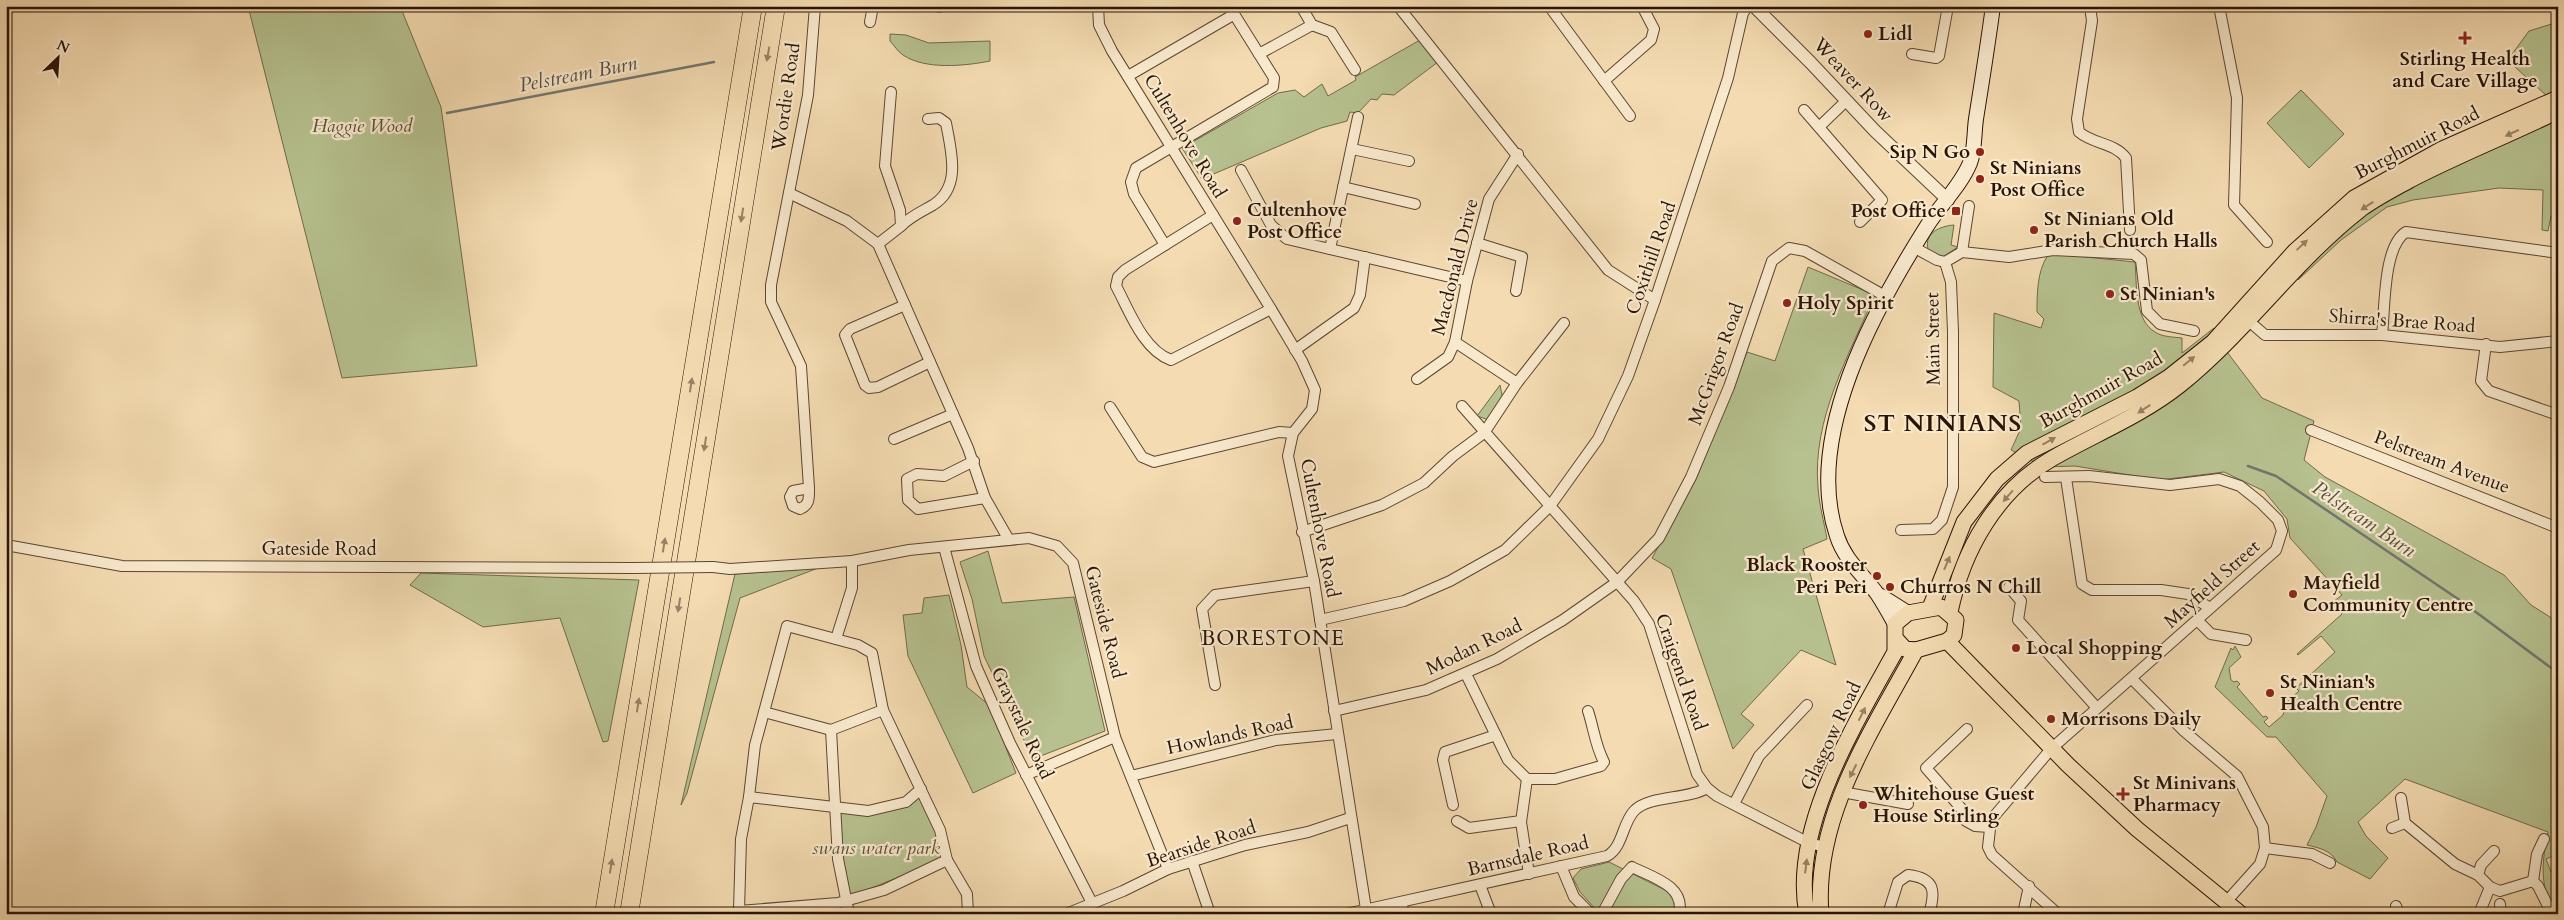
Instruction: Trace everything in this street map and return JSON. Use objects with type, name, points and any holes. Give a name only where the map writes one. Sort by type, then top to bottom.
[{"type":"highway","points":[[604,914],[753,6]]},
{"type":"highway","points":[[629,914],[776,6]]},
{"type":"main road","points":[[1908,613],[1878,594],[1853,567],[1838,538],[1828,490],[1838,410],[1849,376],[1884,296],[1928,225],[1948,200],[1970,163],[1993,6]]},
{"type":"main road","name":"Burghmuir Road","points":[[1930,608],[1964,522],[1997,479],[2027,453],[2137,397],[2169,377],[2244,318],[2295,251],[2354,198],[2442,149],[2558,98]]},
{"type":"main road","name":"Burghmuir Road","points":[[1953,616],[1957,579],[1968,552],[1990,517],[2031,472],[2052,458],[2128,419],[2178,386],[2244,318],[2362,208],[2438,165],[2558,111]]},
{"type":"main road","points":[[1878,594],[1905,648],[1916,650],[1947,642],[1954,635],[1953,616]]},
{"type":"main road","points":[[1895,631],[1908,613],[1930,608],[1941,608],[1953,616],[1968,661]]},
{"type":"main road","name":"Glasgow Road","points":[[1807,914],[1803,894],[1809,843],[1826,788],[1839,756],[1895,652],[1895,631]]},
{"type":"main road","points":[[1947,642],[1968,661],[2051,749],[2137,829],[2241,914]]},
{"type":"main road","name":"Glasgow Road","points":[[1821,914],[1819,886],[1826,847],[1842,792],[1916,650]]},
{"type":"street","name":"Wordie Road","points":[[809,488],[801,366],[772,302],[771,285],[808,95],[816,6]]},
{"type":"street","points":[[870,22],[872,6]]},
{"type":"street","name":"Cultenhove Road","points":[[1098,6],[1099,25],[1112,51],[1271,309],[1295,350],[1315,390],[1312,409],[1293,433],[1288,456],[1302,532],[1314,581],[1350,818],[1366,909]]},
{"type":"street","points":[[1301,6],[1312,25],[1331,32],[1355,70]]},
{"type":"street","points":[[1398,6],[1518,154],[1608,270],[1655,300]]},
{"type":"street","points":[[1549,6],[1630,116]]},
{"type":"street","points":[[1604,80],[1651,40],[1654,29],[1642,6]]},
{"type":"street","name":"Coxithill Road","points":[[1320,620],[1404,601],[1450,581],[1505,550],[1550,506],[1598,439],[1612,414],[1628,376],[1655,300],[1725,87],[1743,13],[1748,6]]},
{"type":"street","name":"Weaver Row","points":[[1754,6],[1892,148],[1948,200]]},
{"type":"street","points":[[1912,54],[1936,58],[1939,56],[1948,6]]},
{"type":"street","points":[[2090,6],[2092,21],[2077,119],[2079,132],[2088,139],[2121,150],[2126,158],[2130,230]]},
{"type":"street","points":[[2219,6],[2237,98],[2234,205],[2267,242]]},
{"type":"street","points":[[1128,76],[1231,11],[1274,78],[1273,87],[1136,168],[1132,182],[1134,194],[1165,245]]},
{"type":"street","points":[[1258,54],[1312,25]]},
{"type":"street","points":[[890,92],[885,166],[900,210],[901,226]]},
{"type":"street","points":[[1820,128],[1846,101]]},
{"type":"street","points":[[1804,110],[1882,200],[1860,222]]},
{"type":"street","points":[[1330,249],[1358,117]]},
{"type":"street","points":[[878,244],[901,226],[910,216],[943,197],[952,182],[952,160],[946,123],[939,118],[928,119]]},
{"type":"street","points":[[1352,149],[1409,161]]},
{"type":"street","name":"Macdonald Drive","points":[[1417,379],[1448,357],[1455,342],[1476,243],[1489,199],[1518,154]]},
{"type":"street","points":[[1241,170],[1271,225],[1287,239],[1467,281]]},
{"type":"street","points":[[1343,187],[1415,204]]},
{"type":"street","points":[[788,193],[847,221],[878,244],[974,461],[986,498],[1009,540]]},
{"type":"street","points":[[1962,252],[1969,206]]},
{"type":"street","points":[[1213,215],[1125,270],[1118,277],[1116,286],[1137,326],[1161,357],[1171,360],[1177,359],[1271,309]]},
{"type":"street","points":[[2382,335],[2391,254],[2399,236],[2406,232],[2558,253]]},
{"type":"street","points":[[1476,243],[1522,257],[1516,291]]},
{"type":"street","name":"McGrigor Road","points":[[1617,582],[1659,538],[1691,477],[1729,387],[1772,261],[1789,248],[1805,251],[1884,296]]},
{"type":"street","points":[[1915,248],[1937,260],[1945,262],[1962,252],[2009,258],[2052,250],[2134,254],[2141,260],[2147,311],[2160,324],[2194,331]]},
{"type":"street","points":[[1295,350],[1354,308],[1360,295],[1365,257]]},
{"type":"street","name":"Main Street","points":[[1901,530],[1933,529],[1942,520],[1953,487],[1953,332],[1950,282],[1945,262]]},
{"type":"street","points":[[905,305],[850,329],[845,335],[865,385],[873,388],[878,387],[930,362]]},
{"type":"street","name":"Shirra's Brae Road","points":[[2244,318],[2265,335],[2382,335],[2486,344],[2500,347],[2558,341]]},
{"type":"street","points":[[1302,532],[1382,505],[1424,483],[1454,456],[1484,433],[1517,383],[1564,323]]},
{"type":"street","points":[[1455,342],[1517,383]]},
{"type":"street","points":[[2486,344],[2481,381],[2489,391],[2558,415]]},
{"type":"street","name":"Craigend Road","points":[[1462,406],[1634,601],[1649,624],[1697,774],[1707,788]]},
{"type":"street","points":[[1110,407],[1142,457],[1154,462],[1279,432],[1293,433]]},
{"type":"street","points":[[894,439],[953,414]]},
{"type":"street","name":"Pelstream Avenue","points":[[2311,430],[2557,526]]},
{"type":"street","points":[[974,461],[944,476],[917,474],[907,479],[908,500],[918,509],[986,498]]},
{"type":"street","name":"Mayfield Street","points":[[1989,827],[1991,820],[2051,749],[2198,621],[2210,608],[2276,550],[2281,539],[2282,531],[2278,520],[2260,502],[2240,486],[2219,479],[2170,485],[2089,476],[2045,477]]},
{"type":"street","points":[[2066,478],[2082,584],[2092,590],[2161,590],[2188,594],[2210,608]]},
{"type":"street","name":"Gateside Road","points":[[6,546],[122,566],[713,567],[730,569],[852,560],[909,550],[1029,538],[1056,546],[1073,563],[1116,737],[1168,869]]},
{"type":"street","name":"Graystale Road","points":[[944,548],[976,666],[1026,775],[1092,903]]},
{"type":"street","points":[[836,639],[852,588],[852,560]]},
{"type":"street","points":[[1215,685],[1202,609],[1215,594],[1314,581]]},
{"type":"street","name":"Modan Road","points":[[1334,711],[1426,690],[1466,674],[1497,659],[1563,620],[1617,582]]},
{"type":"street","points":[[2009,586],[2021,601],[2018,620],[2097,708]]},
{"type":"street","points":[[2198,621],[2211,634],[2246,640]]},
{"type":"street","points":[[947,860],[884,890],[838,903],[739,911],[741,839],[749,797],[755,745],[787,626],[858,645],[872,653],[882,710],[940,830],[947,860],[967,894],[968,914]]},
{"type":"street","points":[[1466,674],[1508,760],[1527,779],[1555,779],[1601,766],[1604,762],[1595,745],[1588,711]]},
{"type":"street","points":[[2132,679],[2184,731],[2237,776],[2263,827],[2265,848],[2260,864],[2226,902]]},
{"type":"street","points":[[1734,804],[1759,756],[1807,705]]},
{"type":"street","points":[[764,712],[831,730],[882,710]]},
{"type":"street","points":[[831,730],[838,859],[849,914]]},
{"type":"street","points":[[1967,730],[1926,768],[1961,808],[1966,821],[1975,826],[1989,827],[1988,847],[1992,855],[2029,886],[2058,914]]},
{"type":"street","name":"Howlands Road","points":[[1131,776],[1276,740],[1337,734]]},
{"type":"street","points":[[1453,804],[1443,760],[1445,752],[1496,735]]},
{"type":"street","points":[[1026,775],[1116,737]]},
{"type":"street","points":[[1527,779],[1521,821],[1529,874]]},
{"type":"street","points":[[1707,788],[1809,843],[1826,847]]},
{"type":"street","name":"Barnsdale Road","points":[[1346,914],[1611,854],[1634,811],[1648,803],[1692,794],[1707,788]]},
{"type":"street","points":[[749,797],[868,811],[906,802],[921,789]]},
{"type":"street","points":[[1842,792],[1908,804]]},
{"type":"street","points":[[2401,798],[2405,823],[2455,864],[2478,875],[2490,887],[2500,891],[2533,881]]},
{"type":"street","name":"Bearside Road","points":[[1066,914],[1168,869],[1245,845],[1308,832],[1350,818]]},
{"type":"street","points":[[1458,821],[1469,828],[1521,821]]},
{"type":"street","points":[[2392,828],[2405,823]]},
{"type":"street","points":[[2533,881],[2537,854],[2544,839]]},
{"type":"street","points":[[2265,848],[2312,854],[2330,863]]},
{"type":"street","points":[[2478,875],[2481,865],[2494,851]]},
{"type":"street","points":[[1192,862],[1210,914]]},
{"type":"street","points":[[1562,866],[1574,897],[1591,914]]},
{"type":"street","points":[[1602,914],[1621,879],[1632,867],[1675,889],[1680,899],[1679,914]]},
{"type":"street","points":[[1888,914],[1898,882],[1908,875],[1925,880],[1932,887],[1934,897],[1929,914]]},
{"type":"street","points":[[2533,881],[2538,886],[2552,914]]},
{"type":"street","points":[[1480,885],[1492,914]]},
{"type":"street","points":[[2023,914],[2029,886]]},
{"type":"street","points":[[2483,914],[2480,909],[2490,887]]},
{"type":"street","points":[[1402,902],[1403,914]]},
{"type":"green space","name":"Haggie Wood","points":[[248,6],[400,6],[441,107],[477,366],[342,378]]},
{"type":"green space","points":[[2558,22],[2558,106],[2515,67],[2510,57],[2529,31]]},
{"type":"green space","points":[[890,34],[906,35],[929,43],[990,41],[990,61],[945,66],[922,63],[901,54],[890,41]]},
{"type":"green space","points":[[1420,40],[1438,62],[1394,95],[1382,94],[1377,100],[1371,99],[1358,113],[1350,112],[1347,121],[1321,128],[1202,179],[1182,148],[1278,93],[1295,90],[1304,97],[1322,84],[1328,96],[1356,80],[1355,77]]},
{"type":"green space","points":[[2301,90],[2344,134],[2309,168],[2267,123]]},
{"type":"green space","points":[[2558,116],[2558,217],[2551,216],[2548,231],[2542,230],[2543,190],[2499,188],[2413,200],[2387,207],[2341,240],[2298,280],[2313,262],[2347,229],[2365,214],[2405,187],[2447,166],[2487,152]]},
{"type":"green space","points":[[1954,225],[1951,245],[1958,247],[1941,258],[1928,249],[1928,239],[1934,231]]},
{"type":"green space","points":[[2056,254],[2135,262],[2140,310],[2148,326],[2161,335],[2182,338],[2182,353],[2214,328],[2227,352],[2262,398],[2314,421],[2304,460],[2325,477],[2504,575],[2531,605],[2558,622],[2558,854],[2546,859],[2551,872],[2554,871],[2558,880],[2558,914],[2547,895],[2544,885],[2543,864],[2548,832],[2405,779],[2358,822],[2366,836],[2388,858],[2370,879],[2337,862],[2328,852],[2307,845],[2316,827],[2327,796],[2276,737],[2267,737],[2215,687],[2231,648],[2233,650],[2235,646],[2241,657],[2229,668],[2231,680],[2237,681],[2240,684],[2237,687],[2263,717],[2266,716],[2268,718],[2264,722],[2269,727],[2283,715],[2287,702],[2299,691],[2296,688],[2335,652],[2321,636],[2297,654],[2342,614],[2333,602],[2342,595],[2290,538],[2287,519],[2264,491],[2224,472],[2160,480],[2075,466],[2044,467],[2011,450],[2021,428],[2019,401],[1993,387],[1994,313],[2041,328],[2044,319],[2037,312],[2040,275],[2048,255]]},
{"type":"green space","points":[[1808,267],[1875,295],[1834,388],[1821,437],[1818,487],[1827,539],[1803,549],[1836,665],[1801,650],[1741,714],[1754,725],[1733,749],[1671,569],[1652,558],[1697,477],[1747,352],[1775,361]]},
{"type":"green space","points":[[1500,385],[1503,400],[1489,420],[1477,416]]},
{"type":"green space","points":[[988,551],[1002,603],[1074,597],[1105,731],[1033,759],[984,656],[972,599],[960,562]]},
{"type":"green space","points":[[818,568],[740,598],[687,793],[681,805],[735,574]]},
{"type":"green space","points":[[421,573],[639,580],[608,741],[603,742],[560,618],[483,627],[410,585]]},
{"type":"green space","points":[[949,595],[961,645],[967,687],[989,705],[1016,773],[973,793],[908,656],[903,615],[922,613],[924,598]]},
{"type":"green space","name":"swans water park","points":[[921,795],[936,827],[944,859],[849,897],[841,854],[839,811],[867,814]]},
{"type":"green space","points":[[1609,862],[1673,894],[1676,907],[1673,914],[1600,914],[1580,892],[1573,878],[1581,869]]},
{"type":"waterway","name":"Pelstream Burn","points":[[447,113],[714,62]]},
{"type":"waterway","name":"Pelstream Burn","points":[[2248,466],[2276,476],[2461,601],[2558,673]]},
{"type":"place","name":"Lidl","points":[[1868,34]]},
{"type":"place","name":"Stirling Health and Care Village","points":[[2465,38]]},
{"type":"place","name":"Sip N Go","points":[[1980,152]]},
{"type":"place","name":"St Ninians Post Office","points":[[1980,179]]},
{"type":"place","name":"Post Office","points":[[1956,211]]},
{"type":"place","name":"Cultenhove Post Office","points":[[1237,221]]},
{"type":"place","name":"St Ninians Old Parish Church Halls","points":[[2034,230]]},
{"type":"place","name":"St Ninian's","points":[[2110,294]]},
{"type":"place","name":"Holy Spirit","points":[[1787,303]]},
{"type":"place","name":"Black Rooster Peri Peri","points":[[1877,576]]},
{"type":"place","name":"Churros N Chill","points":[[1890,587]]},
{"type":"place","name":"Mayfield Community Centre","points":[[2293,594]]},
{"type":"place","name":"Local Shopping","points":[[2016,648]]},
{"type":"place","name":"St Ninian's Health Centre","points":[[2270,693]]},
{"type":"place","name":"Morrisons Daily","points":[[2051,719]]},
{"type":"place","name":"St Minivans Pharmacy","points":[[2123,794]]},
{"type":"place","name":"Whitehouse Guest House Stirling","points":[[1863,805]]},
{"type":"district","name":"ST NINIANS","points":[[1943,423]]},
{"type":"district","name":"BORESTONE","points":[[1273,638]]}]
